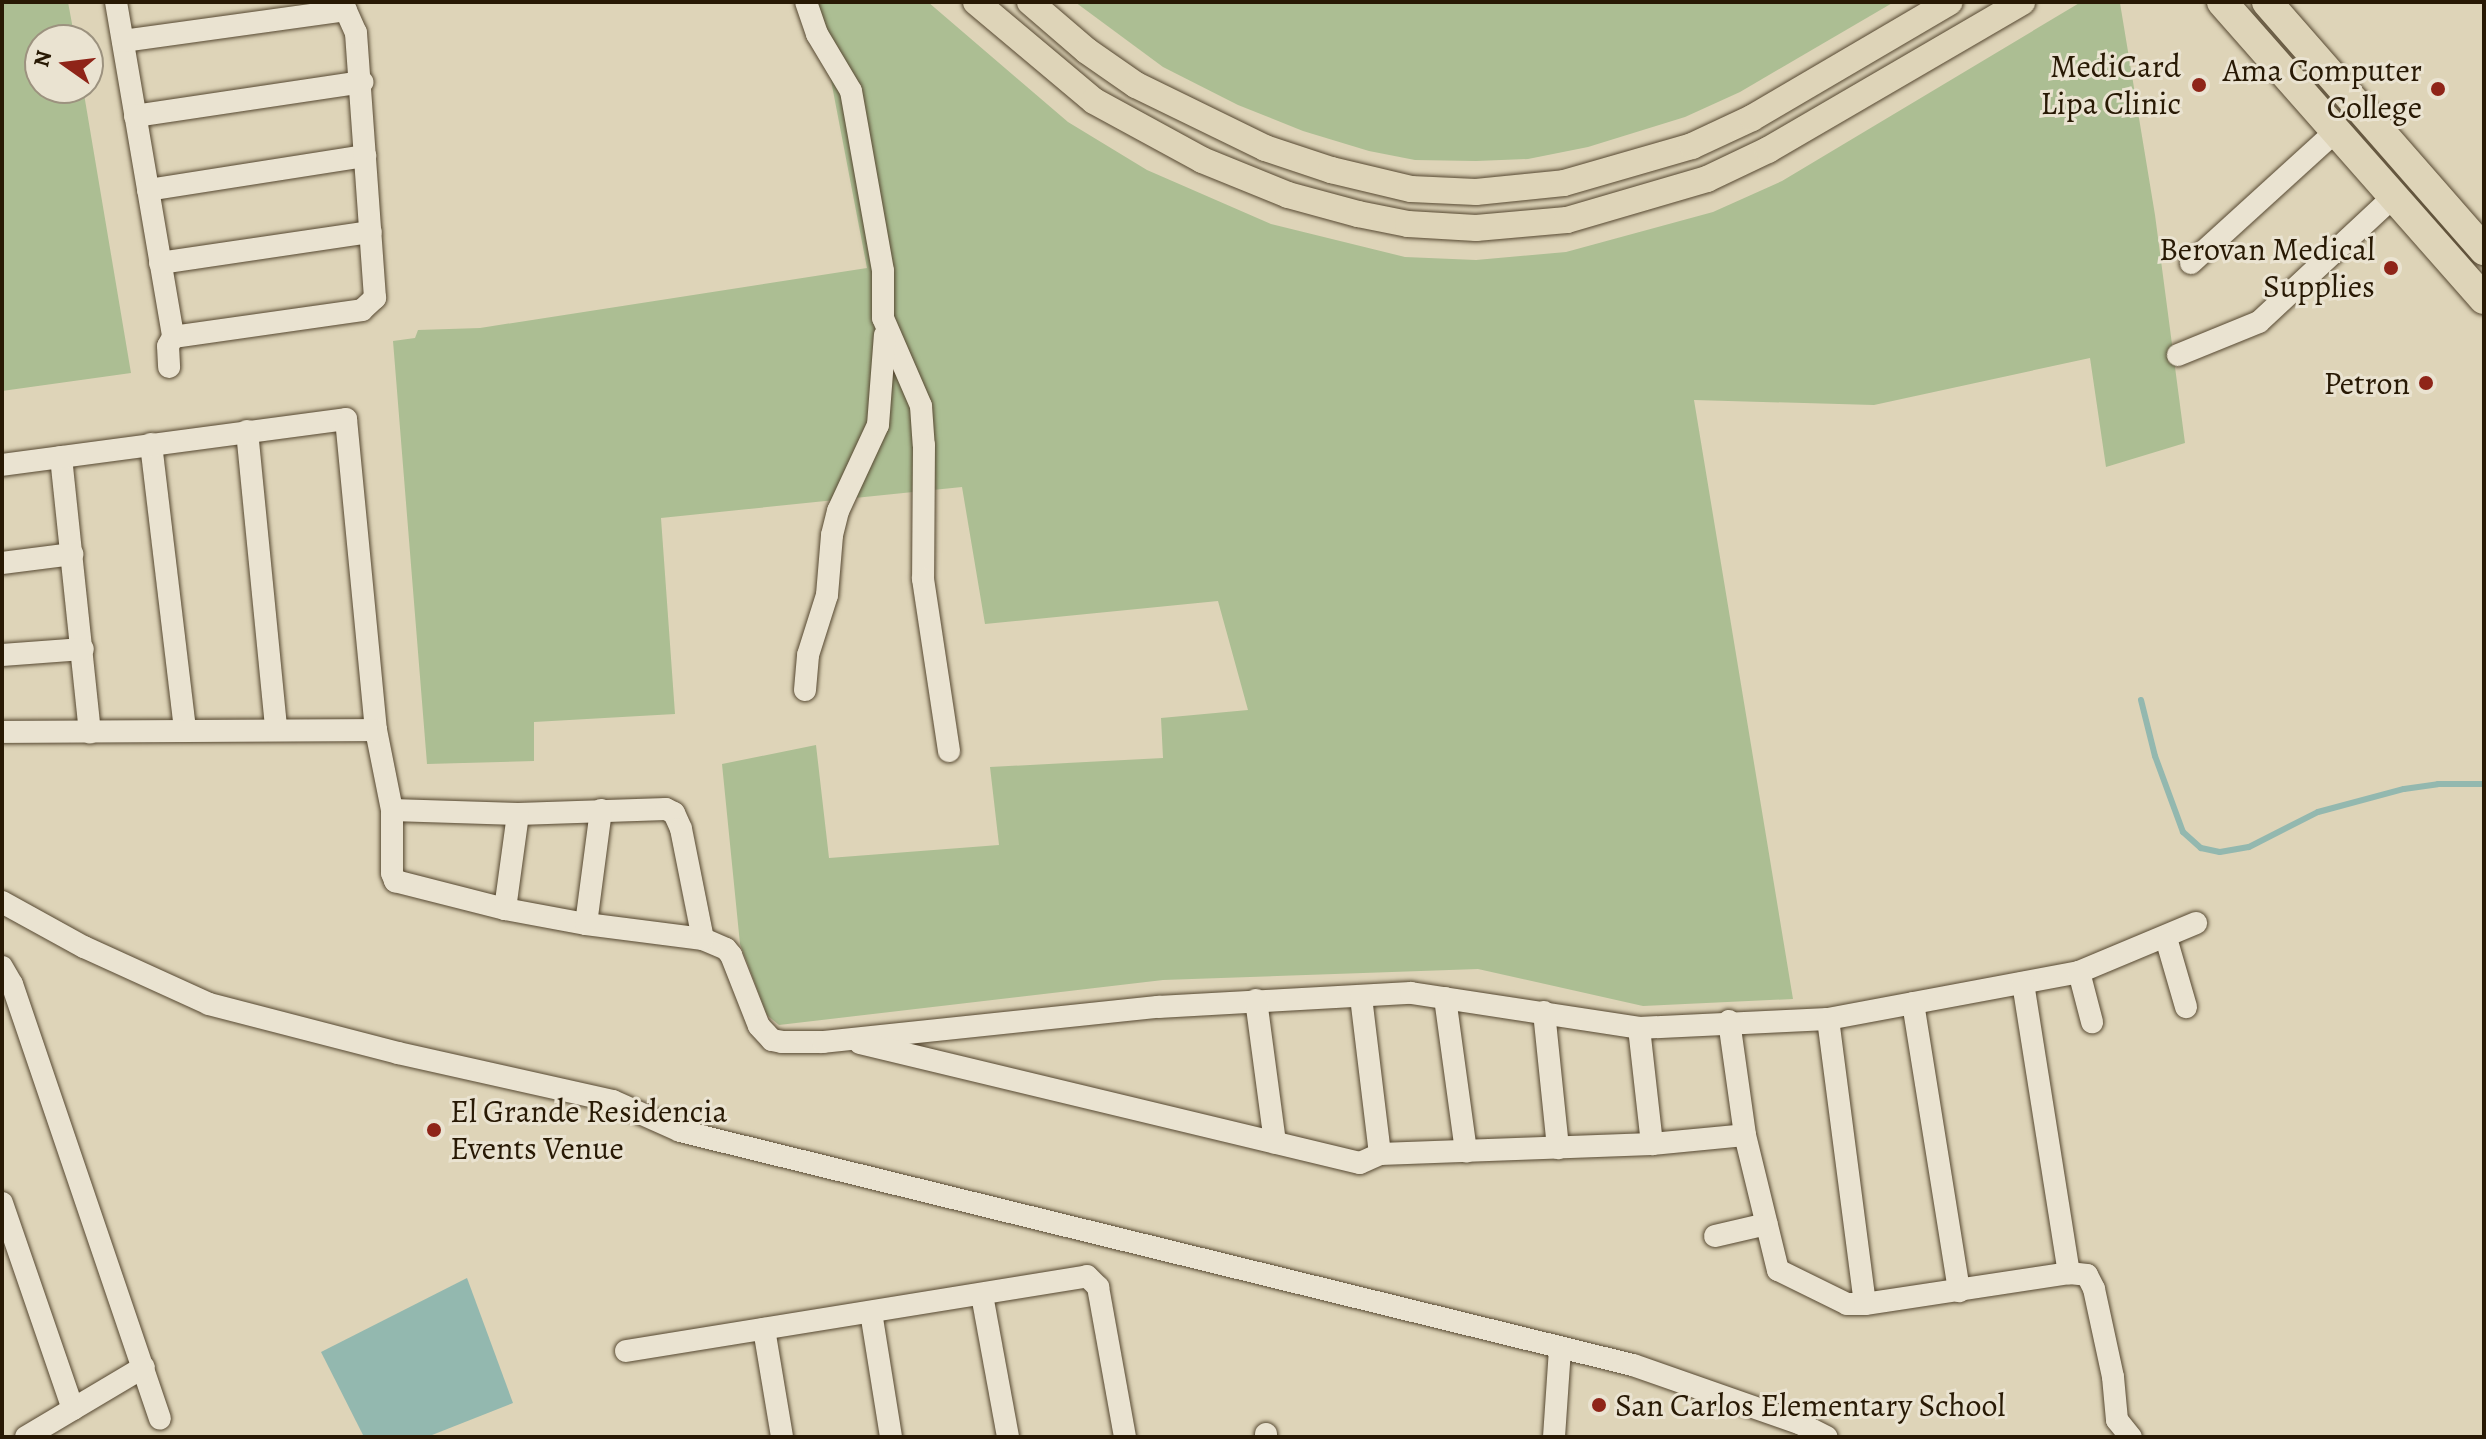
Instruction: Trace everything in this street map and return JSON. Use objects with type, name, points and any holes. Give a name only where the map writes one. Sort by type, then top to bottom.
[{"type":"highway","points":[[2222,2],[2484,299]]},
{"type":"highway","points":[[2267,2],[2477,235]]},
{"type":"main road","points":[[976,2],[1094,101],[1215,166],[1288,195],[1358,214],[1408,224],[1476,228],[1567,220],[1707,179],[1768,150],[2022,2]]},
{"type":"main road","points":[[1030,2],[1087,51],[1136,85],[1265,148],[1331,170],[1411,189],[1476,192],[1564,183],[1692,146],[1752,118],[1950,2]]},
{"type":"street","points":[[116,2],[173,337],[168,350],[169,367]]},
{"type":"street","points":[[806,2],[812,25],[846,79],[854,102],[883,271],[881,311],[918,398],[923,418],[923,579],[949,751]]},
{"type":"street","points":[[123,41],[344,6],[356,33],[376,291],[368,307],[173,337]]},
{"type":"street","points":[[135,116],[362,82]]},
{"type":"street","points":[[2191,263],[2336,131]]},
{"type":"street","points":[[148,190],[365,156]]},
{"type":"street","points":[[2178,355],[2259,322],[2394,196]]},
{"type":"street","points":[[160,263],[371,232]]},
{"type":"street","points":[[2441,250],[2477,235]]},
{"type":"street","points":[[805,690],[808,655],[827,595],[830,546],[838,511],[878,425],[885,368],[885,326]]},
{"type":"street","points":[[2,465],[346,419],[376,730],[392,810],[392,873],[395,881],[505,909],[586,924],[703,939],[726,949],[731,955],[753,1014],[766,1035],[788,1043],[1256,1000],[1411,993],[1639,1028],[1729,1021],[1828,1019],[2079,972],[2196,923]]},
{"type":"street","points":[[247,431],[276,727]]},
{"type":"street","points":[[151,444],[185,729]]},
{"type":"street","points":[[61,457],[90,732]]},
{"type":"street","points":[[2,563],[72,554]]},
{"type":"street","points":[[2,655],[83,649]]},
{"type":"street","points":[[2,732],[276,727],[376,730]]},
{"type":"street","points":[[392,810],[518,814],[666,809],[674,813],[680,827],[703,939]]},
{"type":"street","points":[[586,924],[601,810]]},
{"type":"street","points":[[505,909],[518,814]]},
{"type":"street","points":[[2,902],[84,947],[209,1004],[398,1053],[613,1101],[680,1131],[1633,1365],[1799,1423],[1827,1437]]},
{"type":"street","points":[[2166,938],[2186,1007]]},
{"type":"street","points":[[2,967],[12,984],[160,1418]]},
{"type":"street","points":[[2079,972],[2092,1022]]},
{"type":"street","points":[[2023,983],[2069,1273]]},
{"type":"street","points":[[1361,997],[1380,1154]]},
{"type":"street","points":[[1445,998],[1466,1152]]},
{"type":"street","points":[[1256,1000],[1275,1143]]},
{"type":"street","points":[[1913,1003],[1959,1291]]},
{"type":"street","points":[[1544,1012],[1558,1148]]},
{"type":"street","points":[[1828,1019],[1865,1304]]},
{"type":"street","points":[[1729,1021],[1745,1135],[1778,1270],[1786,1277],[1847,1304],[1959,1291],[2069,1273],[2087,1275],[2092,1282],[2113,1377],[2131,1414],[2133,1437]]},
{"type":"street","points":[[1639,1028],[1652,1144]]},
{"type":"street","points":[[844,1039],[1360,1163],[1380,1154],[1652,1144],[1745,1135]]},
{"type":"street","points":[[2,1203],[73,1409]]},
{"type":"street","points":[[1715,1236],[1767,1224]]},
{"type":"street","points":[[626,1351],[1087,1276],[1095,1280],[1125,1437]]},
{"type":"street","points":[[982,1295],[1008,1437]]},
{"type":"street","points":[[871,1312],[891,1437]]},
{"type":"street","points":[[764,1329],[782,1437]]},
{"type":"street","points":[[1554,1437],[1560,1348]]},
{"type":"street","points":[[26,1437],[144,1367]]},
{"type":"green space","points":[[2,2],[68,2],[72,24],[24,24],[24,104],[86,104],[131,373],[2,391]]},
{"type":"green space","points":[[816,2],[928,2],[1068,122],[1147,170],[1271,224],[1405,257],[1476,260],[1566,252],[1713,212],[1782,181],[2081,2],[2126,2],[2120,3],[2155,215],[2185,443],[2106,467],[2090,358],[1874,405],[1694,400],[1793,999],[1643,1006],[1478,969],[1163,980],[779,1025],[767,1015],[740,944],[722,764],[816,745],[829,858],[999,845],[990,767],[1163,758],[1161,718],[1248,710],[1218,601],[985,624],[962,487],[661,518],[675,714],[534,722],[534,761],[427,764],[393,341],[415,338],[418,330],[480,328],[867,268]]},
{"type":"green space","points":[[1075,2],[1894,2],[1740,92],[1685,117],[1588,147],[1528,159],[1476,161],[1415,160],[1369,151],[1303,131],[1238,105],[1163,67]]},
{"type":"water","points":[[467,1278],[513,1403],[427,1437],[364,1437],[321,1352]]},
{"type":"waterway","points":[[2141,700],[2155,756],[2183,832],[2201,848],[2220,852],[2249,847],[2318,812],[2404,789],[2438,784],[2484,784]]},
{"type":"place","name":"MediCard Lipa Clinic","points":[[2199,85]]},
{"type":"place","name":"Ama Computer College","points":[[2438,89]]},
{"type":"place","name":"Berovan Medical Supplies","points":[[2391,268]]},
{"type":"place","name":"Petron","points":[[2426,383]]},
{"type":"place","name":"El Grande Residencia Events Venue","points":[[434,1130]]},
{"type":"place","name":"San Carlos Elementary School","points":[[1599,1405]]}]
